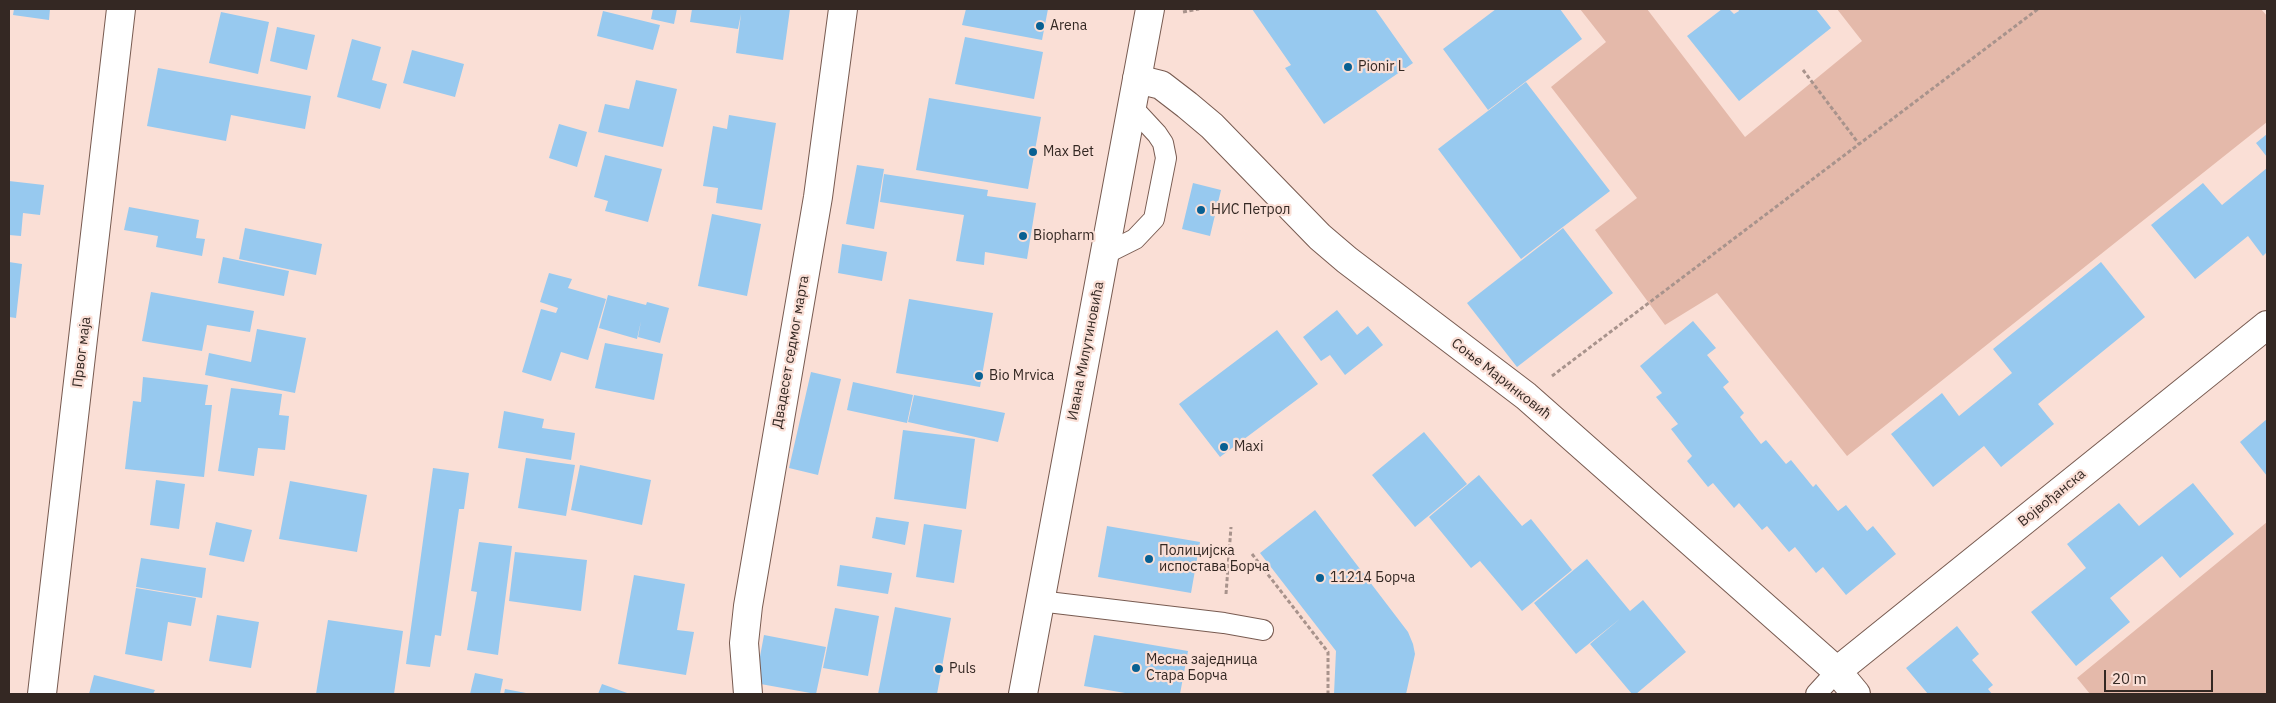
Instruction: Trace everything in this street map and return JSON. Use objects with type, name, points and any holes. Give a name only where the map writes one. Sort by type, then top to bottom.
[{"type":"street","name":"Првог маја","points":[[42,694],[121,9]]},
{"type":"street","name":"Двадесет седмог марта","points":[[748,694],[744,643],[748,606],[818,197],[844,9]]},
{"type":"street","name":"Ивана Милутиновића","points":[[1023,694],[1150,9]]},
{"type":"street","name":"Соње Маринковић","points":[[1137,79],[1161,85],[1212,126],[1320,237],[1347,260],[1526,396],[1837,670],[1856,694]]},
{"type":"street","name":"Војвођанска","points":[[1837,670],[2267,325]]},
{"type":"lane","points":[[1105,254],[1135,239],[1154,219],[1166,158],[1163,144],[1132,107]]},
{"type":"lane","points":[[1039,601],[1264,630]]},
{"type":"lane","points":[[1816,694],[1837,670]]},
{"type":"path","points":[[1526,396],[2038,9]]},
{"type":"path","points":[[1803,70],[1858,144]]},
{"type":"path","points":[[1224,624],[1231,527]]},
{"type":"path","points":[[1252,554],[1328,652],[1328,694]]},
{"type":"shaded area","points":[[1580,9],[1647,9],[1745,137],[1862,41],[1837,9],[2261,9],[2267,16],[2267,122],[1847,456],[1717,293],[1665,325],[1595,230],[1637,198],[1551,87],[1606,42]]},
{"type":"shaded area","points":[[2267,522],[2267,694],[2090,694],[2077,678]]},
{"type":"building","points":[[14,9],[50,9],[49,20],[13,15]]},
{"type":"building","points":[[653,9],[677,9],[674,24],[651,19]]},
{"type":"building","points":[[692,9],[790,9],[783,60],[736,53],[741,14],[738,29],[690,22]]},
{"type":"building","points":[[966,9],[1048,9],[1042,40],[962,25]]},
{"type":"building","name":"Pionir L","points":[[1252,9],[1375,9],[1413,63],[1324,124],[1285,68],[1291,65]]},
{"type":"building","points":[[1496,9],[1560,9],[1582,39],[1488,110],[1443,49]]},
{"type":"building","points":[[1722,9],[1729,9],[1734,14],[1739,11],[1738,9],[1816,9],[1831,28],[1739,101],[1687,36]]},
{"type":"building","points":[[603,11],[660,25],[653,50],[597,36]]},
{"type":"building","points":[[221,12],[269,22],[258,74],[209,63]]},
{"type":"building","points":[[277,27],[315,35],[307,70],[270,61]]},
{"type":"building","points":[[965,37],[1043,52],[1034,99],[955,84]]},
{"type":"building","points":[[352,39],[381,47],[372,80],[387,84],[380,109],[337,97]]},
{"type":"building","points":[[412,50],[464,64],[455,97],[403,83]]},
{"type":"building","points":[[158,68],[311,96],[305,129],[231,115],[226,141],[147,126]]},
{"type":"building","points":[[636,80],[677,89],[663,147],[598,132],[605,104],[629,109]]},
{"type":"building","points":[[1526,82],[1610,191],[1521,259],[1438,149]]},
{"type":"building","points":[[929,98],[1041,117],[1028,189],[916,170]]},
{"type":"building","points":[[729,115],[776,123],[762,210],[716,203],[718,188],[703,186],[713,126],[727,129]]},
{"type":"building","points":[[559,124],[587,132],[577,167],[549,158]]},
{"type":"building","points":[[2267,134],[2267,157],[2256,143]]},
{"type":"building","points":[[605,155],[662,169],[648,222],[605,211],[608,201],[594,197]]},
{"type":"building","points":[[857,165],[884,169],[874,229],[846,224]]},
{"type":"building","points":[[2267,168],[2267,252],[2263,256],[2248,236],[2195,279],[2151,225],[2203,183],[2222,205]]},
{"type":"building","points":[[884,174],[988,190],[987,196],[1036,203],[1027,259],[985,252],[984,265],[956,261],[964,215],[880,202]]},
{"type":"building","points":[[9,181],[44,185],[40,215],[23,213],[21,236],[9,235]]},
{"type":"building","name":"НИС Петрол","points":[[1193,183],[1221,190],[1210,236],[1182,229]]},
{"type":"building","points":[[129,207],[199,220],[196,238],[205,239],[202,256],[156,247],[158,236],[124,230]]},
{"type":"building","points":[[712,214],[761,224],[747,296],[698,286]]},
{"type":"building","points":[[245,228],[322,244],[316,275],[239,259]]},
{"type":"building","points":[[1563,228],[1613,293],[1517,367],[1467,303]]},
{"type":"building","points":[[842,244],[887,252],[882,281],[838,273]]},
{"type":"building","points":[[223,257],[289,271],[284,296],[218,283]]},
{"type":"building","points":[[9,262],[22,264],[16,318],[9,317]]},
{"type":"building","points":[[2101,262],[2145,317],[2038,404],[2054,424],[2001,467],[1984,446],[1933,487],[1891,434],[1942,393],[1959,416],[2012,373],[1993,349]]},
{"type":"building","points":[[549,273],[572,279],[568,288],[606,299],[588,360],[561,352],[551,381],[522,372],[541,309],[556,313],[558,308],[540,302]]},
{"type":"building","points":[[151,292],[254,311],[250,332],[207,325],[202,351],[142,341]]},
{"type":"building","points":[[608,295],[646,305],[647,302],[669,308],[660,343],[638,337],[641,321],[637,339],[599,328]]},
{"type":"building","points":[[909,299],[993,313],[980,387],[896,373]]},
{"type":"building","points":[[1337,310],[1357,335],[1368,326],[1383,345],[1345,375],[1330,355],[1321,361],[1303,337]]},
{"type":"building","points":[[1693,321],[1716,348],[1707,355],[1729,382],[1723,387],[1744,413],[1740,417],[1761,444],[1766,440],[1786,464],[1791,460],[1813,487],[1816,484],[1838,511],[1846,505],[1867,531],[1873,526],[1896,554],[1846,595],[1823,567],[1816,573],[1795,547],[1789,552],[1767,526],[1762,530],[1739,503],[1734,508],[1713,483],[1708,487],[1687,461],[1692,456],[1671,429],[1678,424],[1656,397],[1662,393],[1640,366]]},
{"type":"building","points":[[257,329],[306,338],[295,393],[205,375],[209,353],[251,362]]},
{"type":"building","points":[[1277,330],[1318,384],[1220,457],[1179,404]]},
{"type":"building","points":[[605,343],[663,354],[654,400],[595,388]]},
{"type":"building","points":[[811,372],[841,379],[818,475],[789,468]]},
{"type":"building","points":[[143,377],[208,385],[205,405],[212,405],[204,477],[125,469],[133,401],[141,402]]},
{"type":"building","points":[[853,382],[913,395],[907,423],[847,410]]},
{"type":"building","points":[[231,388],[282,394],[279,415],[289,416],[285,450],[258,448],[254,476],[218,471]]},
{"type":"building","points":[[914,395],[1005,413],[998,442],[908,422]]},
{"type":"building","points":[[504,411],[544,419],[542,428],[575,433],[571,460],[498,448]]},
{"type":"building","points":[[2267,419],[2267,476],[2240,442]]},
{"type":"building","points":[[903,430],[975,439],[966,509],[894,499]]},
{"type":"building","points":[[1424,432],[1467,484],[1415,527],[1372,475]]},
{"type":"building","points":[[526,458],[575,465],[566,516],[518,508]]},
{"type":"building","points":[[580,465],[651,480],[642,525],[571,510]]},
{"type":"building","points":[[433,468],[469,473],[464,509],[459,509],[441,636],[435,635],[430,667],[406,664]]},
{"type":"building","points":[[1479,475],[1522,526],[1531,519],[1572,570],[1522,611],[1480,561],[1471,568],[1429,517]]},
{"type":"building","points":[[156,480],[185,484],[179,529],[150,525]]},
{"type":"building","points":[[290,481],[367,495],[357,552],[279,539]]},
{"type":"building","points":[[2193,483],[2234,534],[2180,578],[2162,556],[2110,598],[2130,622],[2076,666],[2031,612],[2086,568],[2067,544],[2119,503],[2139,526]]},
{"type":"building","points":[[1315,510],[1408,632],[1415,654],[1406,694],[1334,694],[1336,651],[1260,553]]},
{"type":"building","points":[[876,517],[909,522],[905,545],[872,538]]},
{"type":"building","points":[[216,522],[252,530],[244,562],[209,555]]},
{"type":"building","points":[[924,524],[962,530],[954,583],[916,577]]},
{"type":"building","name":"Полицијска испостава Борча","points":[[1107,526],[1200,542],[1191,593],[1098,577]]},
{"type":"building","points":[[479,542],[512,546],[498,655],[467,650],[477,592],[471,591]]},
{"type":"building","points":[[515,552],[587,560],[581,611],[509,601]]},
{"type":"building","points":[[141,558],[206,568],[202,598],[136,587]]},
{"type":"building","points":[[1587,559],[1630,611],[1643,600],[1686,652],[1636,694],[1632,694],[1590,644],[1621,618],[1576,654],[1534,603]]},
{"type":"building","points":[[840,565],[892,573],[888,594],[837,586]]},
{"type":"building","points":[[634,575],[685,584],[677,630],[694,632],[686,675],[618,664]]},
{"type":"building","points":[[136,588],[196,598],[191,626],[168,622],[162,661],[125,654]]},
{"type":"building","points":[[895,607],[951,618],[937,694],[878,694]]},
{"type":"building","points":[[835,608],[879,616],[868,676],[823,668]]},
{"type":"building","points":[[217,615],[259,622],[251,668],[209,661]]},
{"type":"building","points":[[328,620],[403,631],[394,694],[316,694]]},
{"type":"building","points":[[1957,626],[1979,654],[1972,660],[1993,685],[1988,689],[1992,694],[1928,694],[1906,668]]},
{"type":"building","points":[[764,635],[826,647],[816,694],[755,683]]},
{"type":"building","name":"Месна заједница Стара Борча","points":[[1094,635],[1188,651],[1180,694],[1131,694],[1084,686]]},
{"type":"building","points":[[475,673],[503,679],[500,694],[470,694]]},
{"type":"building","points":[[94,675],[155,690],[153,694],[89,694]]},
{"type":"building","points":[[602,684],[630,694],[598,694]]},
{"type":"building","points":[[505,689],[526,693],[526,694],[504,694]]},
{"type":"place","name":"Arena","points":[[1040,26]]},
{"type":"place","name":"Pionir L","points":[[1348,67]]},
{"type":"place","name":"Max Bet","points":[[1033,152]]},
{"type":"place","name":"НИС Петрол","points":[[1201,210]]},
{"type":"place","name":"Biopharm","points":[[1023,236]]},
{"type":"place","name":"Bio Mrvica","points":[[979,376]]},
{"type":"place","name":"Maxi","points":[[1224,447]]},
{"type":"place","name":"Полицијска испостава Борча","points":[[1149,559]]},
{"type":"place","name":"11214 Борча","points":[[1320,578]]},
{"type":"place","name":"Месна заједница Стара Борча","points":[[1136,668]]},
{"type":"place","name":"Puls","points":[[939,669]]}]
